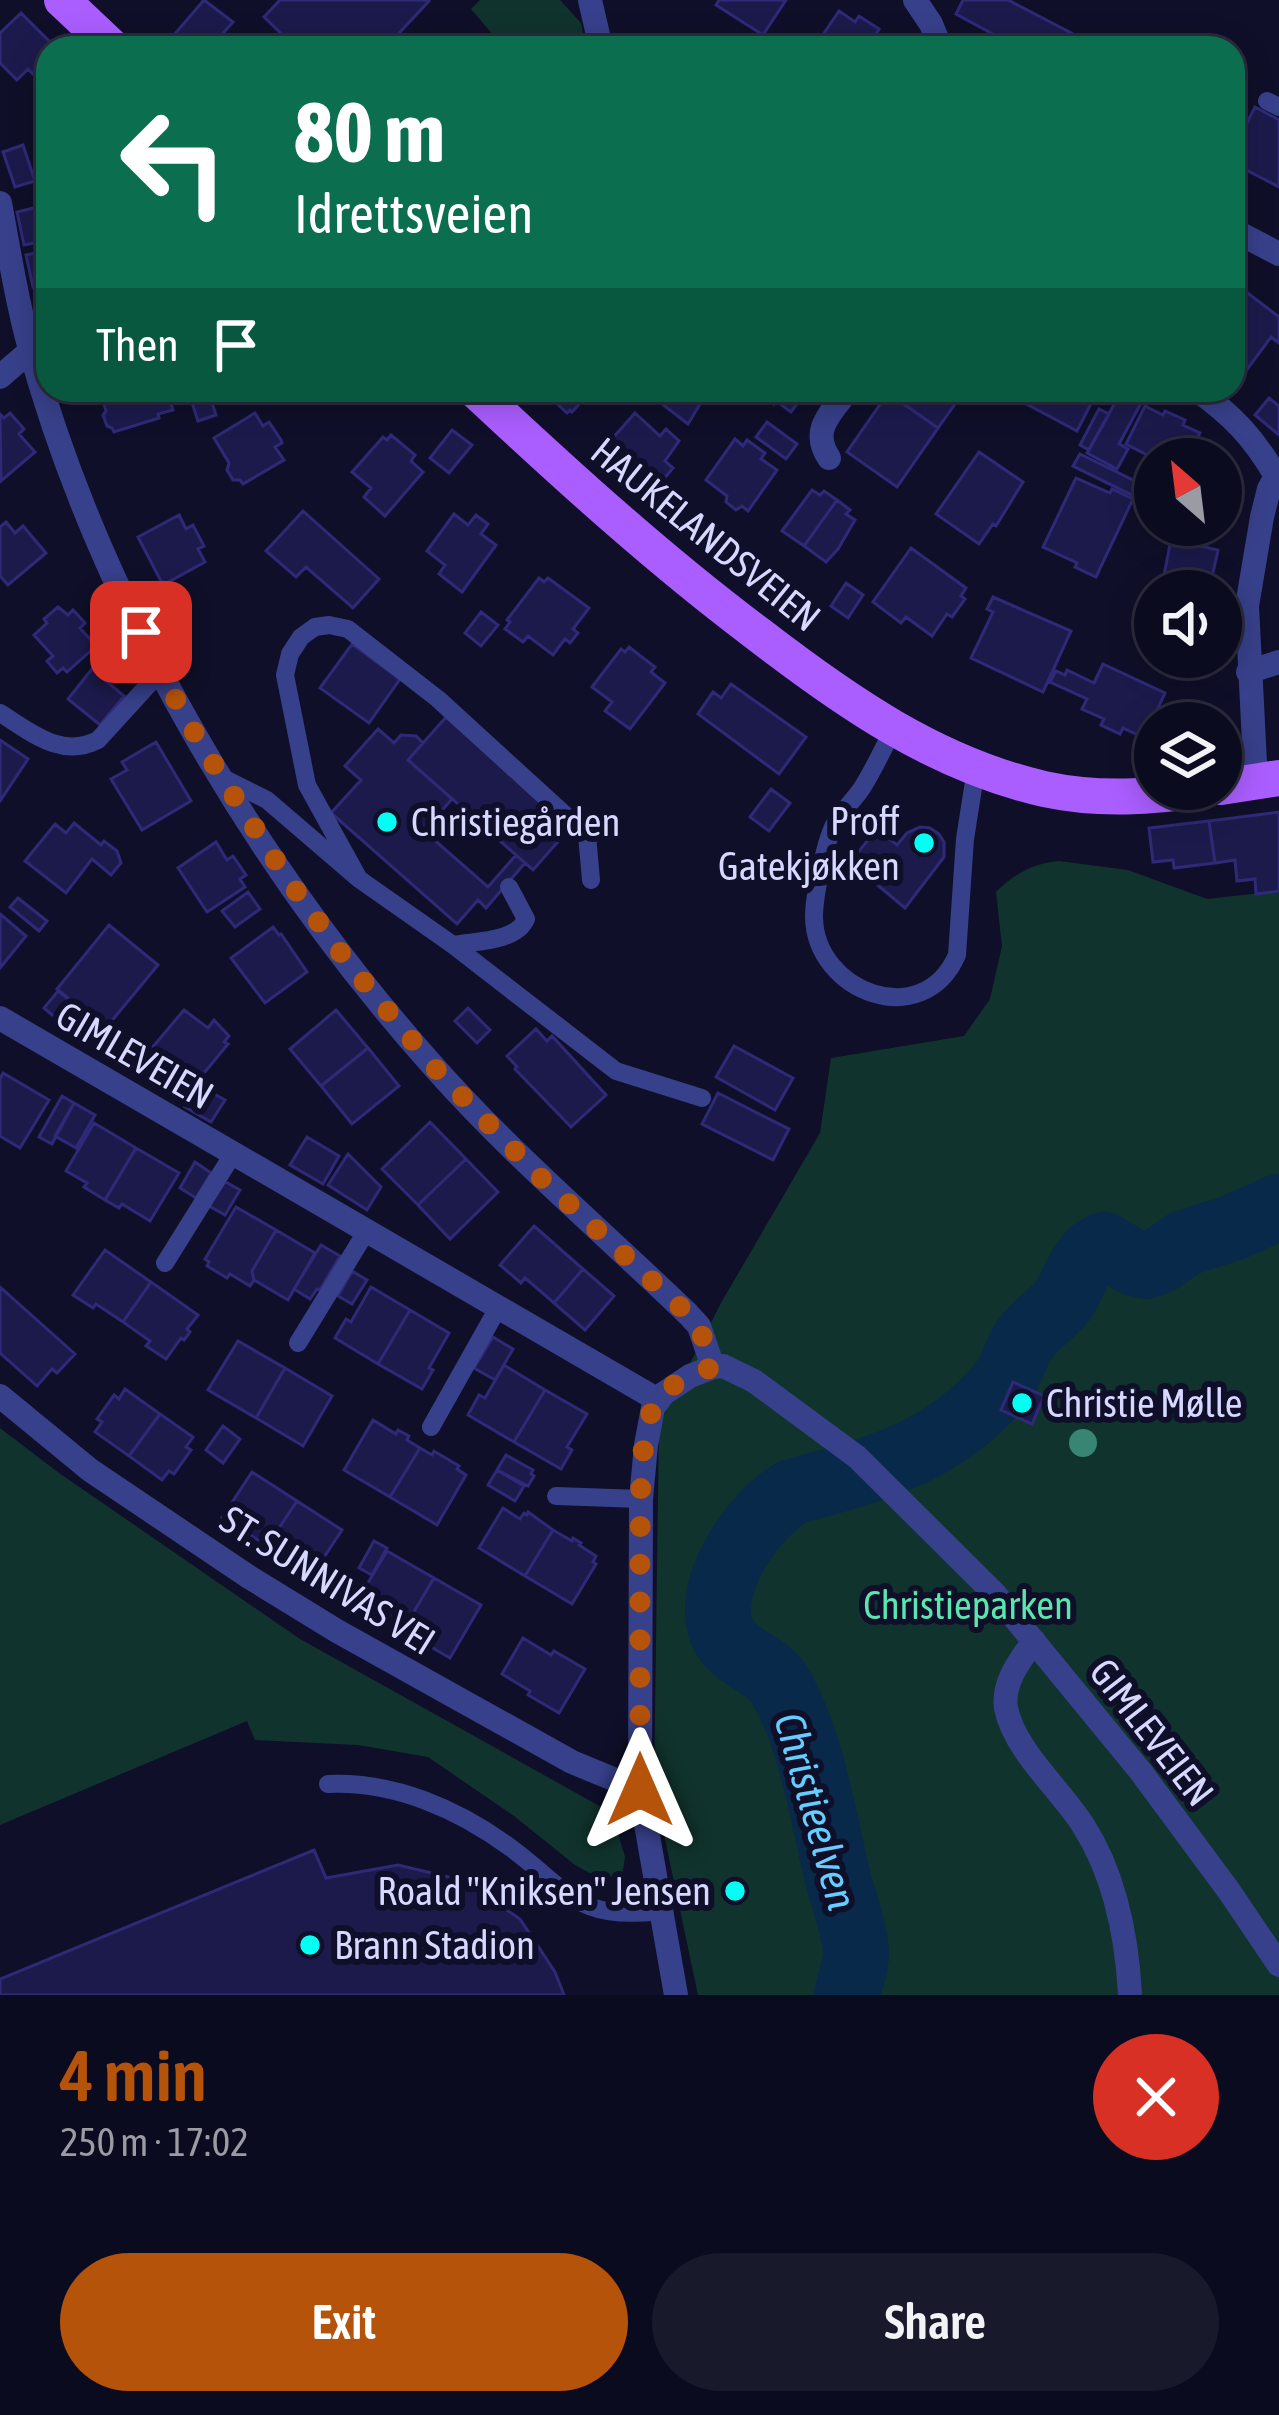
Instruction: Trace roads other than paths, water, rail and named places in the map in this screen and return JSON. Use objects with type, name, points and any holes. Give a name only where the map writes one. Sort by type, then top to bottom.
[{"type":"main road","points":[[62,0],[100,36]]},
{"type":"main road","name":"HAUKELANDSVEIEN","points":[[488,402],[656,554],[785,656],[893,730],[976,770],[1044,789],[1134,796]]},
{"type":"street","points":[[590,0],[598,36]]},
{"type":"street","points":[[915,0],[936,36]]},
{"type":"street","points":[[0,203],[36,369]]},
{"type":"street","points":[[1245,236],[1279,254]]},
{"type":"street","points":[[0,377],[30,351]]},
{"type":"street","points":[[47,402],[88,521],[121,593],[221,776],[287,878],[346,960],[434,1067],[540,1177],[688,1314],[724,1368],[690,1376],[658,1400],[646,1445],[641,1499],[640,1790],[676,1995]]},
{"type":"street","points":[[829,458],[820,445],[820,435],[839,402]]},
{"type":"street","points":[[1214,402],[1247,432],[1278,475],[1262,517],[1247,606],[1252,782]]},
{"type":"street","points":[[1248,672],[1279,662]]},
{"type":"street","name":"GIMLEVEIEN","points":[[0,1018],[658,1400]]},
{"type":"street","name":"GIMLEVEIEN","points":[[724,1368],[857,1457],[973,1570],[1141,1772],[1279,1965]]},
{"type":"street","name":"ST. SUNNIVAS VEI","points":[[0,1396],[90,1470],[249,1577],[572,1762],[640,1790]]},
{"type":"street","points":[[1034,1641],[1009,1683],[1006,1708],[1020,1741],[1084,1826],[1106,1870],[1116,1901],[1130,1995]]},
{"type":"lane","points":[[358,878],[307,785],[285,675],[290,654],[302,637],[315,627],[328,625],[348,629],[438,699],[587,835],[591,880]]},
{"type":"lane","points":[[0,713],[58,746],[89,745],[161,671]]},
{"type":"lane","points":[[813,865],[893,730]]},
{"type":"lane","points":[[834,825],[816,898],[817,938],[836,969],[868,993],[893,998],[928,988],[952,969],[957,956],[967,819],[976,770]]},
{"type":"lane","points":[[221,776],[267,800],[358,878],[616,1071],[702,1098]]},
{"type":"lane","points":[[453,945],[520,931],[526,920],[509,887]]},
{"type":"lane","points":[[962,899],[979,913]]},
{"type":"lane","name":"GIMLEVEIEN","points":[[165,1263],[233,1154]]},
{"type":"lane","points":[[298,1343],[366,1232]]},
{"type":"lane","points":[[430,1427],[498,1308]]},
{"type":"lane","points":[[556,1496],[641,1499]]},
{"type":"lane","points":[[328,1784],[356,1783],[402,1792],[455,1813],[593,1910],[626,1916],[659,1911]]},
{"type":"waterway","name":"Christieelven","points":[[847,1995],[855,1941],[800,1730],[774,1678],[733,1647],[721,1630],[720,1592],[736,1552],[763,1517],[792,1492],[907,1455],[980,1407],[1005,1378],[1027,1336],[1061,1303],[1095,1250],[1104,1245],[1146,1266],[1185,1243],[1279,1207]]},
{"type":"place","name":"Christiegården","points":[[387,822]]},
{"type":"place","name":"Proff Gatekjøkken","points":[[924,843]]},
{"type":"place","name":"Christie Mølle","points":[[1022,1403]]},
{"type":"place","name":"Roald \"Kniksen\" Jensen","points":[[735,1891]]},
{"type":"place","name":"Brann Stadion","points":[[310,1945]]},
{"type":"park label","name":"Christieparken","points":[[968,1605]]}]
